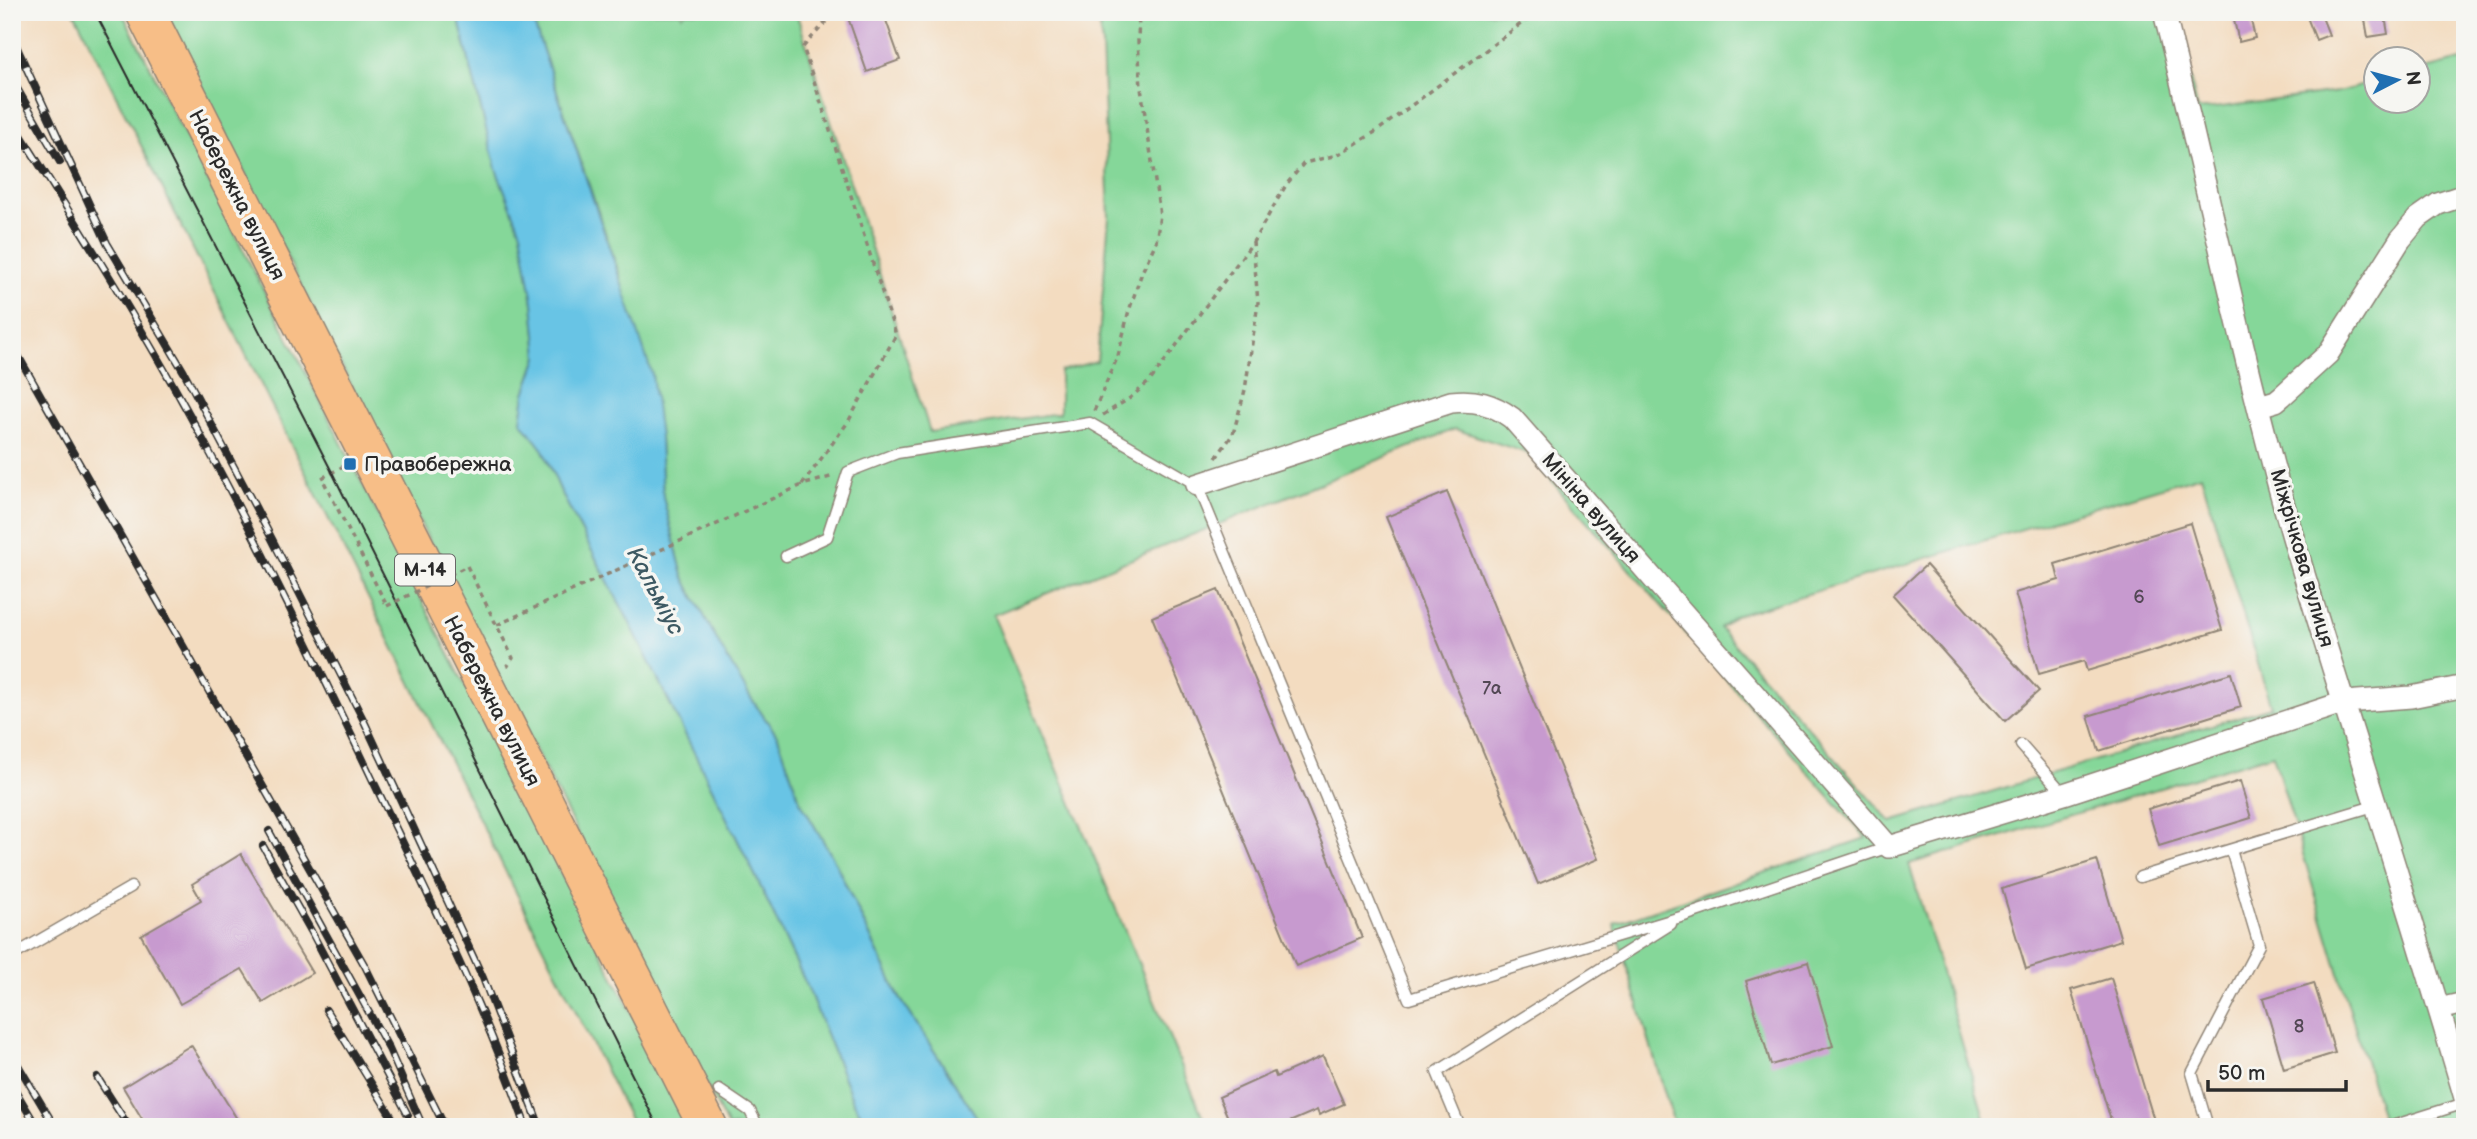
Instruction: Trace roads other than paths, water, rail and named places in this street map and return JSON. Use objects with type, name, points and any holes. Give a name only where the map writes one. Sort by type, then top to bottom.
[{"type":"highway","name":"Набережна вулиця","points":[[145,12],[708,1127]]},
{"type":"street","name":"Міжрічкова вулиця","points":[[2164,14],[2259,405],[2297,549],[2465,1100]]},
{"type":"street","points":[[2259,405],[2276,401],[2328,354],[2400,240],[2418,218],[2438,204],[2465,195]]},
{"type":"street","name":"Мініна вулиця","points":[[1197,485],[1451,402],[1473,401],[1494,406],[1512,418],[1889,847]]},
{"type":"street","points":[[1889,847],[2064,794],[2345,702],[2423,695],[2465,686]]},
{"type":"street","points":[[2439,1009],[2465,1003]]},
{"type":"lane","points":[[786,556],[827,537],[848,472],[897,453],[1090,423],[1197,485],[1409,999],[1684,916],[1889,847]]},
{"type":"lane","points":[[2021,745],[2064,794]]},
{"type":"lane","points":[[2140,877],[2377,805]]},
{"type":"lane","points":[[2208,1127],[2192,1073],[2259,945],[2231,849]]},
{"type":"lane","points":[[12,956],[131,887]]},
{"type":"lane","points":[[1460,1127],[1437,1072],[1684,916]]},
{"type":"lane","points":[[719,1090],[750,1111],[758,1127]]},
{"type":"lane","points":[[2389,1127],[2465,1100]]},
{"type":"water","name":"Кальміус","points":[[457,12],[530,12],[652,374],[660,437],[663,497],[683,576],[750,697],[778,737],[800,801],[834,860],[898,995],[983,1127],[869,1127],[853,1101],[808,988],[757,879],[630,623],[562,494],[543,450],[521,421],[525,394],[538,357],[533,303],[521,232],[496,169]]},
{"type":"tram line","points":[[95,12],[332,472],[658,1127]]},
{"type":"railway","points":[[12,37],[107,243],[184,372],[364,721],[483,978],[540,1127]]},
{"type":"railway","points":[[12,80],[60,162]]},
{"type":"railway","points":[[12,121],[139,327],[187,410],[253,536],[456,956],[493,1040],[526,1127]]},
{"type":"railway","points":[[12,345],[365,966],[445,1127]]},
{"type":"railway","points":[[269,831],[389,1049],[423,1127]]},
{"type":"railway","points":[[263,846],[408,1115]]},
{"type":"railway","points":[[326,1010],[398,1127]]},
{"type":"railway","points":[[12,1055],[55,1127]]},
{"type":"railway","points":[[97,1077],[129,1127]]},
{"type":"railway","points":[[12,1085],[37,1127]]},
{"type":"place","name":"Правобережна","points":[[350,464]]}]
